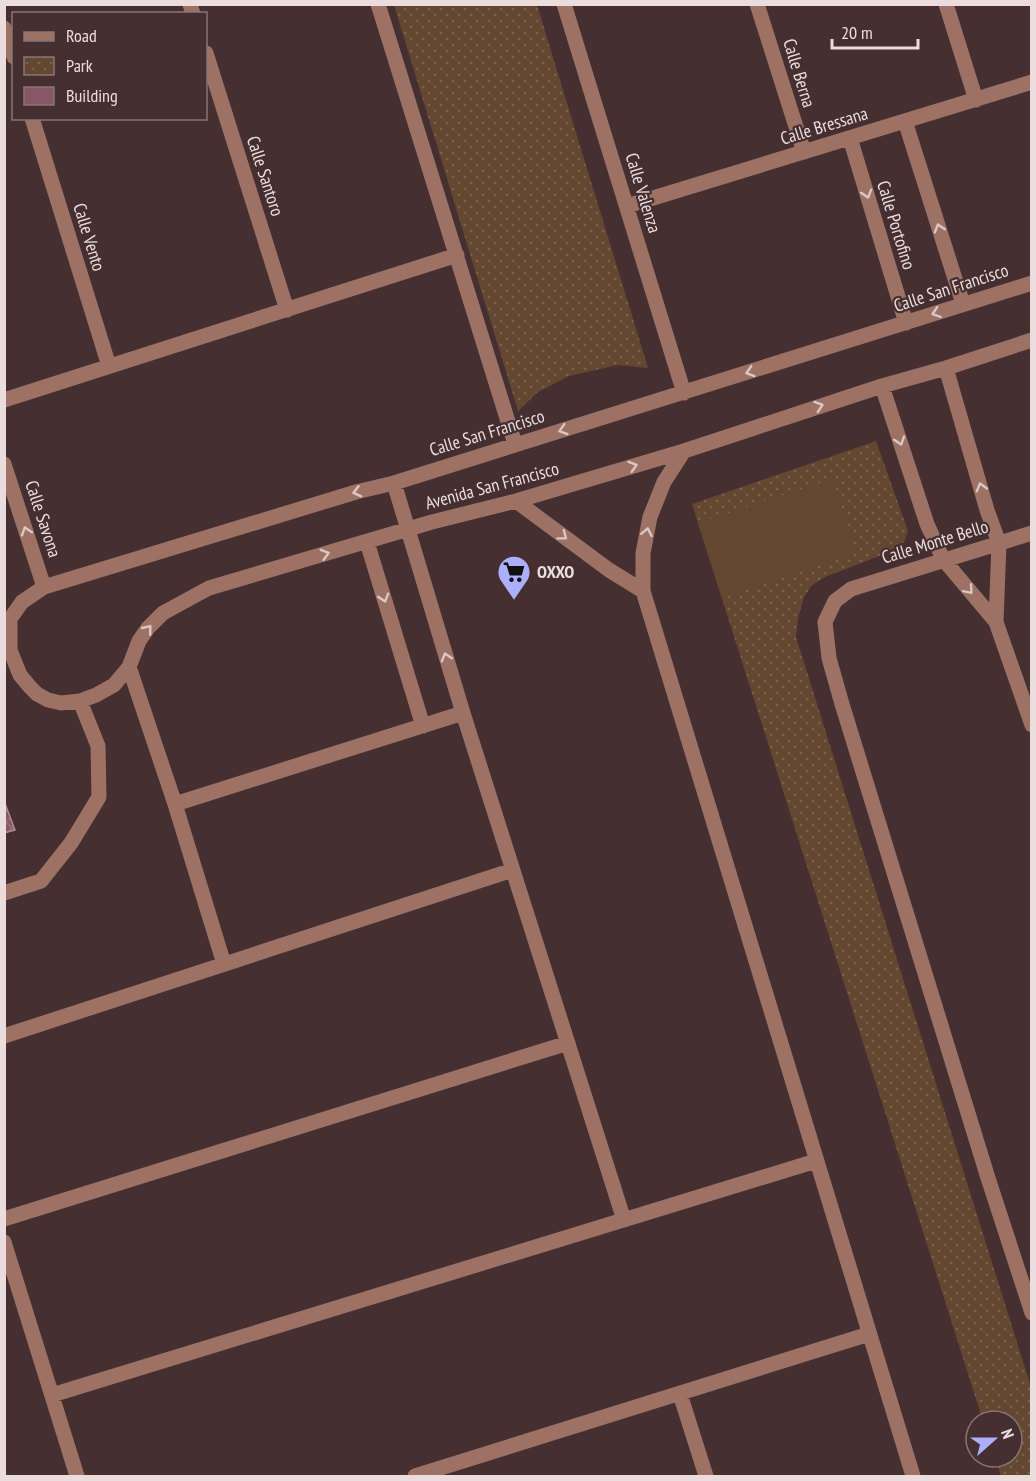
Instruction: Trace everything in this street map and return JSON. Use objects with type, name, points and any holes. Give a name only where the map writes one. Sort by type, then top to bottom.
[{"type":"street","points":[[378,4],[515,444]]},
{"type":"street","name":"Calle Valenza","points":[[564,4],[684,393]]},
{"type":"street","name":"Calle Berna","points":[[758,4],[804,152]]},
{"type":"street","points":[[945,4],[976,100]]},
{"type":"street","points":[[4,28],[12,51]]},
{"type":"street","name":"Calle Santoro","points":[[207,56],[286,310]]},
{"type":"street","name":"Calle Bressana","points":[[627,206],[1032,82]]},
{"type":"street","name":"Calle Vento","points":[[33,120],[109,366]]},
{"type":"street","points":[[905,121],[963,304]]},
{"type":"street","name":"Calle Portofino","points":[[850,138],[906,323]]},
{"type":"street","points":[[4,400],[457,255]]},
{"type":"street","name":"Calle San Francisco","points":[[16,666],[10,650],[7,614],[44,587],[356,492],[394,483],[1032,283]]},
{"type":"street","name":"Avenida San Francisco","points":[[16,666],[20,675],[37,694],[61,703],[80,701],[114,685],[129,667],[139,641],[163,613],[209,588],[684,451],[1032,340]]},
{"type":"street","points":[[946,368],[987,510],[999,543],[996,622]]},
{"type":"street","points":[[882,386],[927,524],[943,560],[996,622],[1032,724]]},
{"type":"street","points":[[684,451],[664,482],[650,517],[643,553],[643,591],[913,1476]]},
{"type":"street","name":"Calle Savona","points":[[4,464],[44,587]]},
{"type":"street","points":[[394,483],[463,713],[624,1220]]},
{"type":"street","points":[[516,501],[609,570],[643,591]]},
{"type":"street","name":"Calle Monte Bello","points":[[1032,533],[850,589],[834,602],[825,622],[829,658],[842,704],[1032,1314]]},
{"type":"street","points":[[367,542],[423,726]]},
{"type":"street","points":[[129,667],[175,804],[224,964]]},
{"type":"street","points":[[4,893],[41,881],[71,843],[99,797],[98,746],[80,701]]},
{"type":"street","points":[[175,804],[463,713]]},
{"type":"street","points":[[4,1036],[513,870]]},
{"type":"street","points":[[4,1219],[568,1042]]},
{"type":"street","points":[[52,1395],[816,1161]]},
{"type":"street","points":[[4,1242],[77,1476]]},
{"type":"street","points":[[415,1476],[869,1334]]},
{"type":"street","points":[[680,1394],[706,1476]]},
{"type":"green space","points":[[394,5],[537,5],[648,368],[618,365],[569,376],[538,392],[518,411]]},
{"type":"green space","points":[[876,441],[908,531],[904,542],[887,553],[825,577],[812,585],[804,597],[796,637],[1031,1387],[1031,1476],[1001,1476],[999,1469],[1024,1469],[1024,1409],[979,1409],[692,504]]},
{"type":"green space","points":[[832,479],[856,552],[722,598],[698,523]]},
{"type":"building","points":[[4,801],[15,830],[4,833]]},
{"type":"place","name":"OXXO","points":[[514,601]]}]
